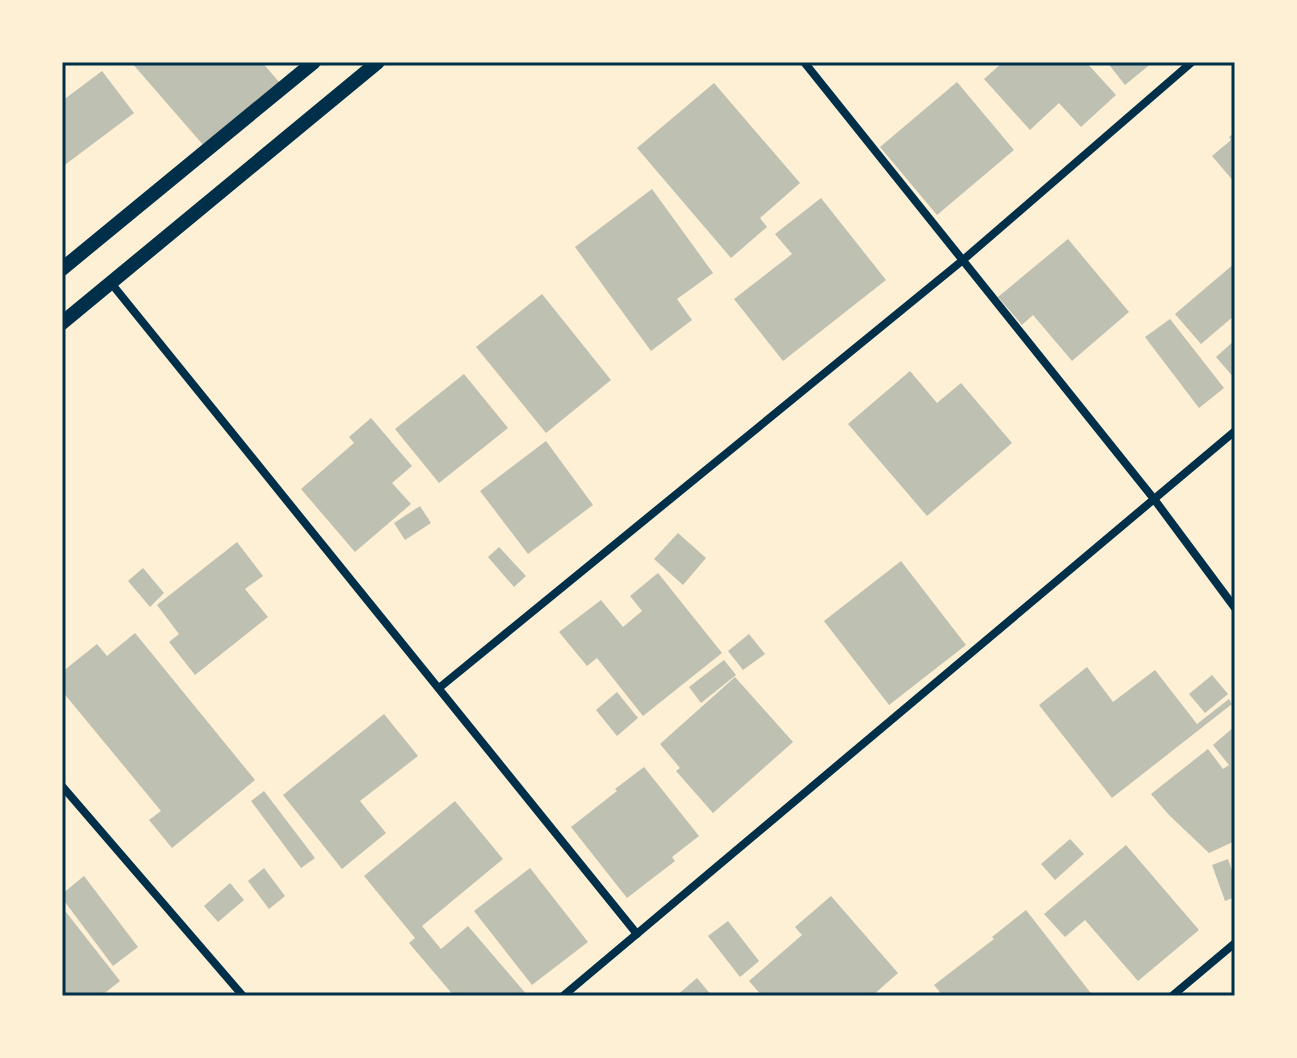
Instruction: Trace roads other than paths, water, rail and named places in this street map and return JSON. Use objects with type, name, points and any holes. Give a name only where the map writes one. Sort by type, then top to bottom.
[{"type":"street","points":[[62,269],[314,62]]},
{"type":"street","points":[[62,323],[378,62]]},
{"type":"street","points":[[804,62],[1154,499],[1235,608]]},
{"type":"street","points":[[439,688],[963,260],[1192,62]]},
{"type":"street","points":[[111,283],[637,934]]},
{"type":"street","points":[[563,996],[1235,431]]},
{"type":"street","points":[[62,786],[243,996]]},
{"type":"street","points":[[1172,996],[1235,943]]}]
